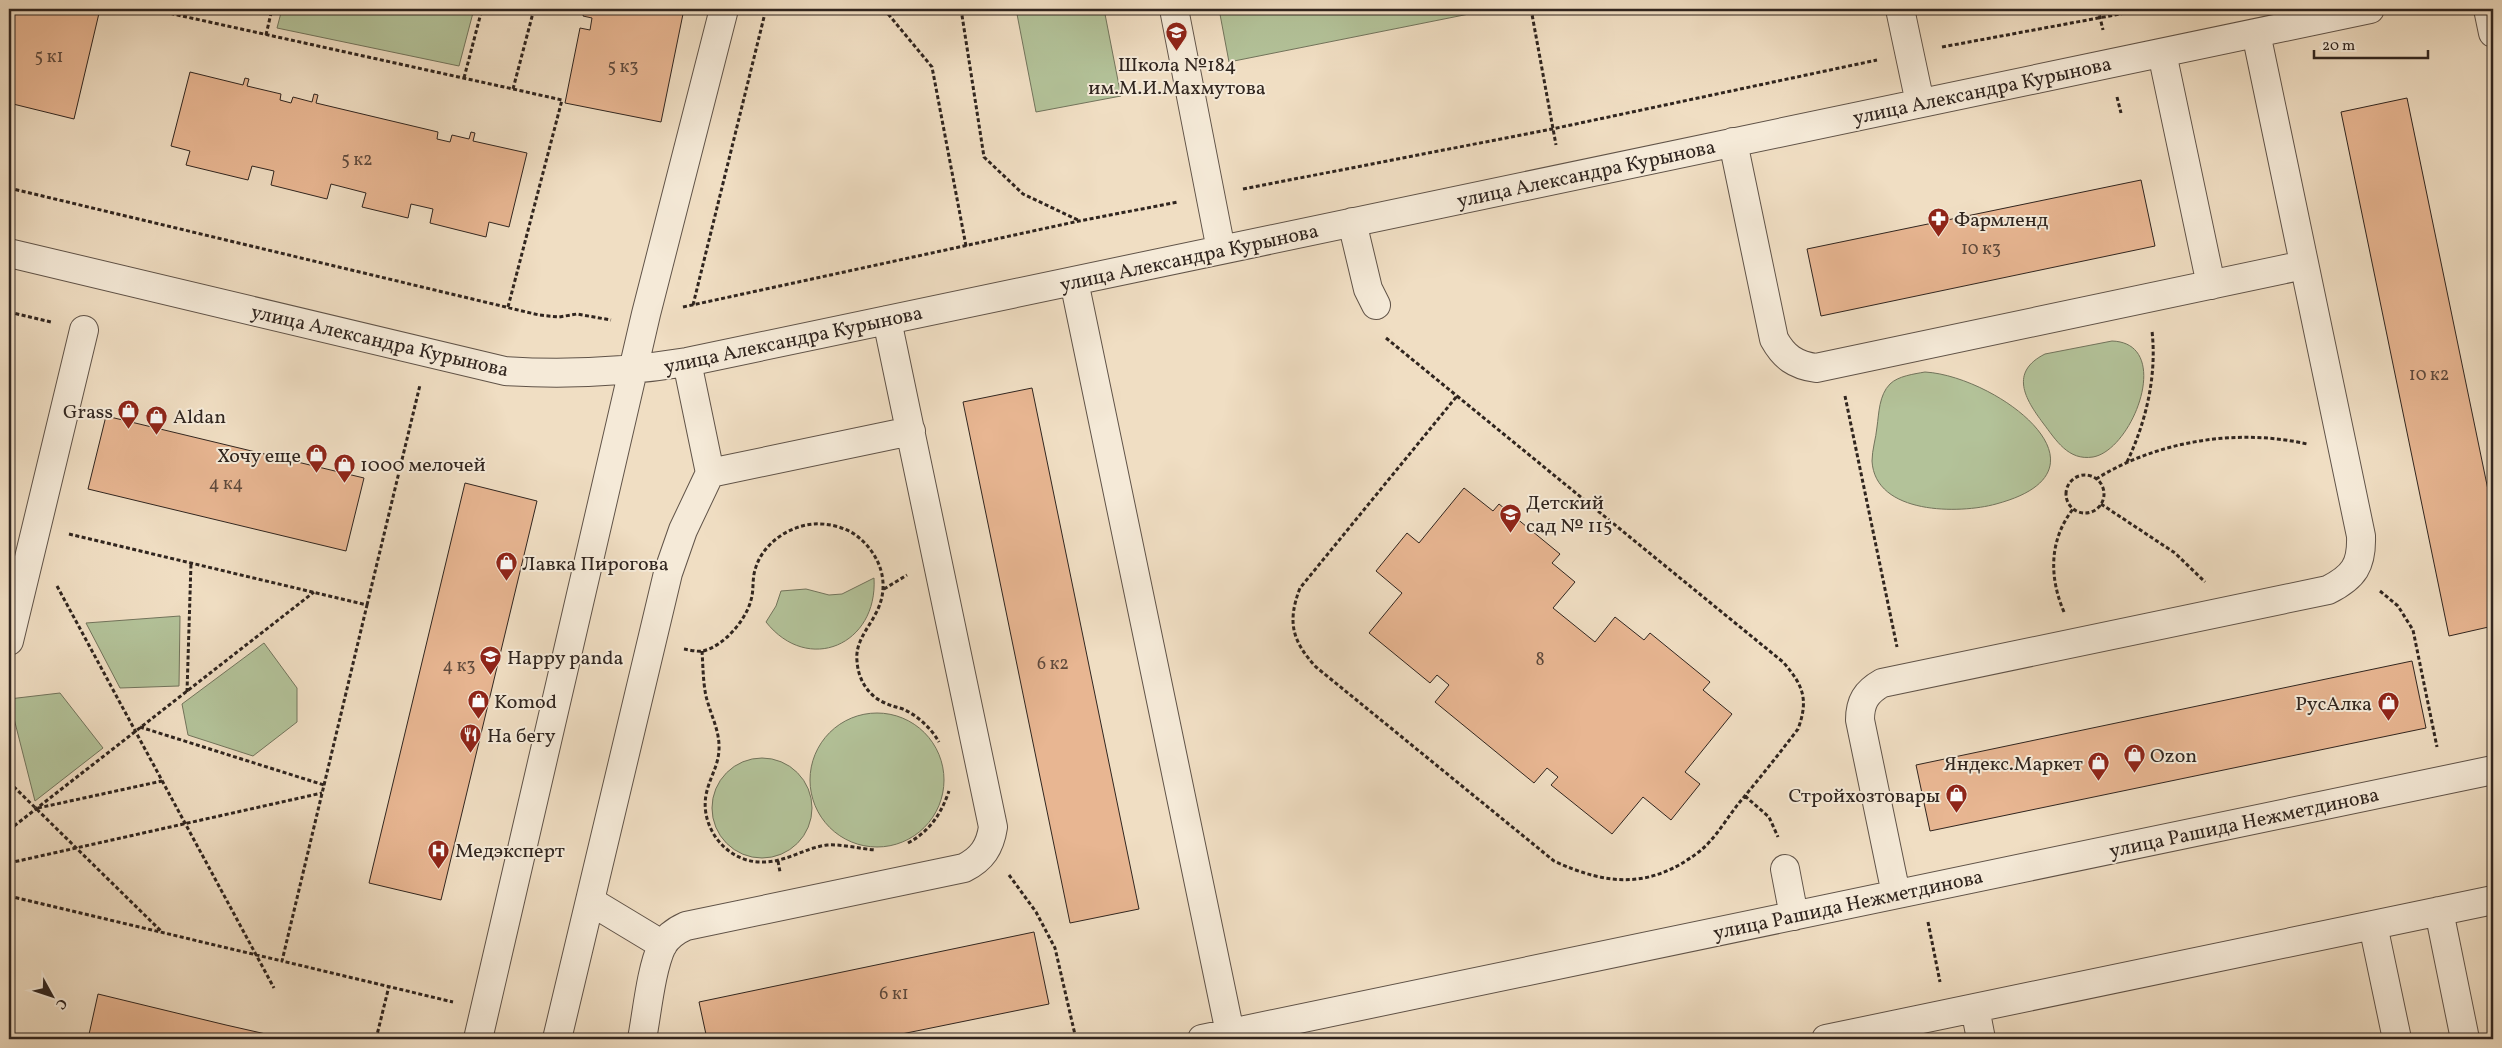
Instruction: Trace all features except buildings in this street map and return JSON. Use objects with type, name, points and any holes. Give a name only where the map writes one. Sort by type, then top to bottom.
[{"type":"street","points":[[478,1039],[646,314],[724,9]]},
{"type":"street","points":[[1174,9],[1221,250]]},
{"type":"street","points":[[1900,9],[1920,104]]},
{"type":"street","name":"улица Александра Курынова","points":[[9,253],[505,371],[553,374],[634,370],[688,362],[2370,9]]},
{"type":"street","points":[[2488,9],[2493,33]]},
{"type":"street","points":[[1908,892],[1860,720],[1860,707],[1865,696],[1872,689],[1882,683],[2328,590],[2343,583],[2354,571],[2361,550],[2361,536],[2256,33]]},
{"type":"street","points":[[2162,52],[2211,285]]},
{"type":"street","points":[[1733,142],[1774,339],[1780,351],[1801,366],[1816,368],[2304,265]]},
{"type":"street","points":[[1352,222],[1368,288],[1376,305]]},
{"type":"street","points":[[1074,281],[1230,1033]]},
{"type":"street","points":[[642,1039],[658,958],[663,945],[678,930],[686,926],[964,868],[976,862],[988,846],[993,827],[888,320]]},
{"type":"street","points":[[9,641],[84,330]]},
{"type":"street","points":[[557,1039],[675,550],[692,507],[710,473],[688,362]]},
{"type":"street","points":[[710,473],[911,432]]},
{"type":"street","name":"улица Рашида Нежметдинова","points":[[1203,1039],[2493,770]]},
{"type":"street","points":[[1785,869],[1794,916]]},
{"type":"street","points":[[1826,1039],[2493,900]]},
{"type":"street","points":[[590,902],[663,945]]},
{"type":"street","points":[[2439,911],[2465,1039]]},
{"type":"street","points":[[2373,925],[2397,1039]]},
{"type":"street","points":[[1975,1008],[1981,1039]]},
{"type":"path","points":[[170,9],[164,12],[562,100],[508,307]]},
{"type":"path","points":[[266,35],[272,9]]},
{"type":"path","points":[[464,78],[482,9]]},
{"type":"path","points":[[513,89],[534,9]]},
{"type":"path","points":[[693,305],[766,9]]},
{"type":"path","points":[[884,9],[932,67],[966,246]]},
{"type":"path","points":[[961,9],[984,157],[1023,194],[1078,221]]},
{"type":"path","points":[[1531,9],[1552,129],[1564,178]]},
{"type":"path","points":[[9,188],[551,317],[577,314],[614,320],[693,305],[1078,221],[1552,129],[1909,53],[2147,9]]},
{"type":"path","points":[[2127,462],[2136,443],[2150,391],[2152,337],[2146,299]]},
{"type":"path","points":[[1376,305],[1370,311],[1381,333],[1783,662],[1798,679],[1804,696],[1804,713],[1798,729],[1701,850],[1668,870],[1637,879],[1611,880],[1584,875],[1554,861],[1316,667],[1303,653],[1294,635],[1292,618],[1294,603],[1300,588],[1457,396]]},
{"type":"path","points":[[9,312],[52,322]]},
{"type":"path","points":[[1838,363],[1904,679]]},
{"type":"path","points":[[282,961],[414,409]]},
{"type":"path","points":[[2096,479],[2127,462],[2184,444],[2214,440],[2244,438],[2303,443],[2344,454]]},
{"type":"path","points":[[2080,476],[2096,479],[2104,491],[2101,504],[2088,513],[2073,509],[2068,502],[2068,486],[2080,476]]},
{"type":"path","points":[[2101,504],[2162,543],[2184,560],[2216,596],[2224,611]]},
{"type":"path","points":[[2073,509],[2057,535],[2053,556],[2054,576],[2058,597],[2066,616],[2085,641]]},
{"type":"path","points":[[651,646],[702,651],[723,639],[740,622],[751,600],[755,568],[763,553],[774,540],[788,531],[804,525],[820,523],[837,526],[853,533],[866,543],[876,557],[882,573],[884,590],[881,601],[860,638],[856,659],[864,684],[875,697],[885,703],[904,709],[920,720],[934,734],[944,751]]},
{"type":"path","points":[[35,533],[191,563],[367,604]]},
{"type":"path","points":[[35,533],[135,731],[274,988]]},
{"type":"path","points":[[187,692],[191,563]]},
{"type":"path","points":[[2354,571],[2398,606],[2410,625],[2444,780]]},
{"type":"path","points":[[9,830],[314,592]]},
{"type":"path","points":[[702,651],[704,681],[708,703],[717,728],[719,755],[706,796],[705,810],[709,825],[724,847],[734,855],[760,862],[783,860],[827,845],[880,851]]},
{"type":"path","points":[[140,727],[324,785]]},
{"type":"path","points":[[36,809],[162,781]]},
{"type":"path","points":[[9,782],[162,932]]},
{"type":"path","points":[[904,846],[919,837],[932,825],[943,809],[950,784]]},
{"type":"path","points":[[9,863],[322,793]]},
{"type":"path","points":[[1745,796],[1769,817],[1774,826],[1785,869]]},
{"type":"path","points":[[988,846],[1036,912],[1055,948],[1076,1039]]},
{"type":"path","points":[[1908,892],[1947,1014]]},
{"type":"path","points":[[9,896],[485,1010]]},
{"type":"path","points":[[376,1039],[389,986]]},
{"type":"green space","points":[[282,9],[474,9],[459,66],[277,28]]},
{"type":"green space","points":[[1016,9],[1104,9],[1121,96],[1036,112]]},
{"type":"green space","points":[[1219,9],[1468,9],[1469,14],[1229,62]]},
{"type":"green space","points":[[2112,341],[2131,346],[2141,359],[2144,377],[2141,397],[2133,418],[2122,436],[2108,450],[2093,457],[2076,456],[2058,442],[2036,414],[2026,395],[2024,377],[2027,369],[2034,361],[2045,354]]},
{"type":"green space","points":[[1925,372],[1954,377],[1984,390],[2012,407],[2035,427],[2049,448],[2049,470],[2033,489],[1996,504],[1962,509],[1922,507],[1903,501],[1888,492],[1877,479],[1872,461],[1882,399],[1886,388],[1893,381]]},
{"type":"green space","points":[[874,578],[872,601],[865,621],[853,635],[837,645],[820,649],[801,647],[783,638],[766,622],[776,606],[781,591],[806,589],[829,595],[842,594]]},
{"type":"green space","points":[[180,616],[179,686],[120,688],[86,623]]},
{"type":"green space","points":[[264,643],[297,688],[297,722],[253,756],[188,735],[182,704]]},
{"type":"green space","points":[[60,693],[103,748],[35,801],[9,699]]},
{"type":"green space","points":[[877,713],[903,718],[925,732],[939,754],[944,780],[939,806],[925,828],[903,842],[877,847],[851,842],[829,828],[815,806],[810,780],[815,754],[829,732],[851,718]]},
{"type":"green space","points":[[762,758],[781,762],[798,772],[808,789],[812,808],[808,827],[798,844],[781,854],[762,858],[743,854],[726,844],[716,827],[712,808],[716,789],[726,772],[743,762]]},
{"type":"place","name":"Школа №184 им.М.И.Махмутова","points":[[1177,51]]},
{"type":"place","name":"Фармленд","points":[[1938,238]]},
{"type":"place","name":"Grass","points":[[129,430]]},
{"type":"place","name":"Aldan","points":[[157,435]]},
{"type":"place","name":"Хочу еще","points":[[317,474]]},
{"type":"place","name":"1000 мелочей","points":[[344,483]]},
{"type":"place","name":"Детский сад № 115","points":[[1510,533]]},
{"type":"place","name":"Лавка Пирогова","points":[[506,582]]},
{"type":"place","name":"Happy panda","points":[[491,676]]},
{"type":"place","name":"Komod","points":[[478,720]]},
{"type":"place","name":"РусАлка","points":[[2388,722]]},
{"type":"place","name":"На бегу","points":[[471,754]]},
{"type":"place","name":"Ozon","points":[[2134,774]]},
{"type":"place","name":"Яндекс.Маркет","points":[[2099,782]]},
{"type":"place","name":"Стройхозтовары","points":[[1956,814]]},
{"type":"place","name":"Медэксперт","points":[[439,869]]}]
